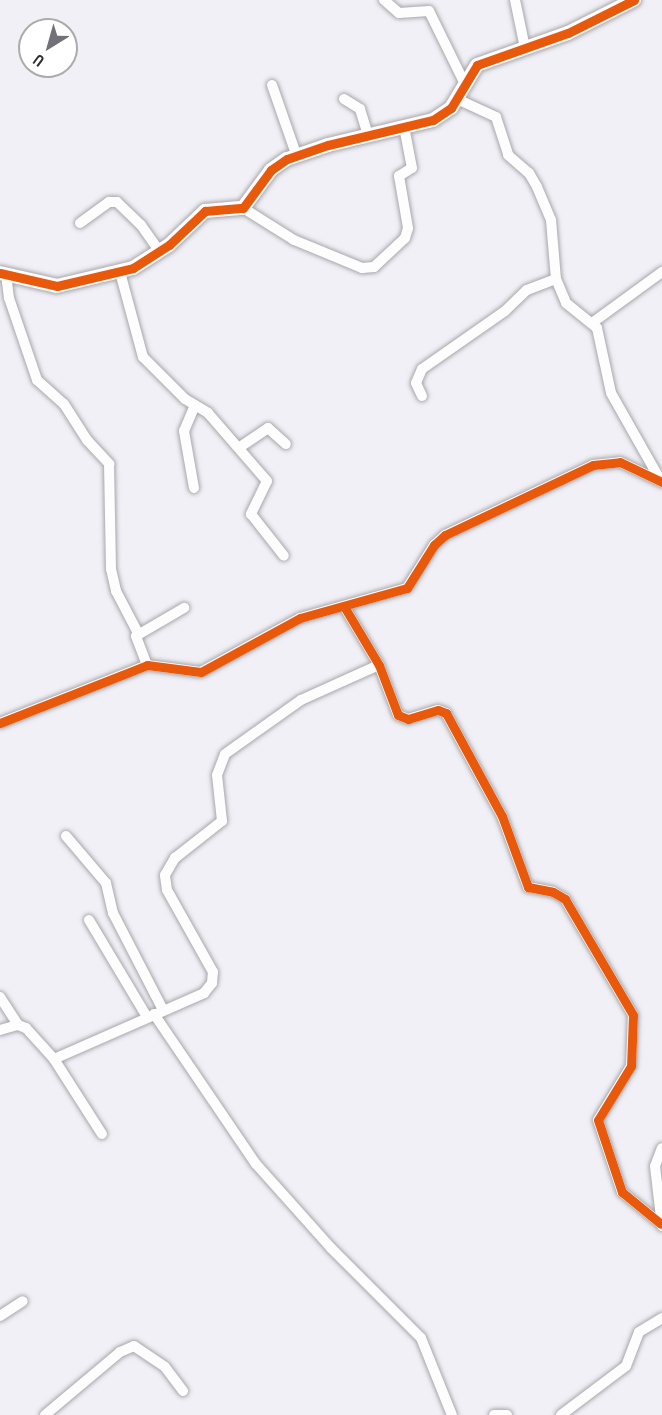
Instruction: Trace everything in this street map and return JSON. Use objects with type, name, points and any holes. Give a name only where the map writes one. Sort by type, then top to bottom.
[{"type":"street","points":[[384,0],[399,13],[429,11],[464,82]]},
{"type":"street","points":[[515,0],[525,48]]},
{"type":"street","points":[[243,208],[271,170],[296,154],[433,120],[457,99],[464,82],[477,64],[599,19],[634,0]]},
{"type":"street","points":[[272,85],[296,154]]},
{"type":"street","points":[[344,99],[360,109],[368,136]]},
{"type":"street","points":[[457,99],[496,117],[508,155],[529,172],[551,220],[556,279],[566,303],[576,314],[597,328],[611,393],[662,482]]},
{"type":"street","points":[[147,665],[135,644],[138,633],[116,591],[111,569],[109,464],[87,440],[64,404],[37,380],[3,274],[57,286],[120,272],[159,251],[205,211],[243,208],[294,240],[362,268],[374,267],[405,238],[408,228],[399,176],[412,168],[404,127]]},
{"type":"street","points":[[80,223],[109,202],[117,202],[141,225],[159,251]]},
{"type":"street","points":[[120,272],[143,357],[195,405],[208,413],[240,447],[267,481],[251,514],[284,556]]},
{"type":"street","points":[[592,323],[662,272]]},
{"type":"street","points":[[422,396],[416,383],[423,369],[505,311],[527,290],[556,279]]},
{"type":"street","points":[[194,488],[184,431],[195,405]]},
{"type":"street","points":[[240,447],[268,428],[286,444]]},
{"type":"street","points":[[0,723],[147,665],[201,672],[300,618],[345,608],[407,588],[434,545],[445,535],[593,465],[621,462],[662,482]]},
{"type":"street","points":[[138,633],[184,608]]},
{"type":"street","points":[[345,608],[379,665],[403,718],[438,710],[446,713],[502,816],[528,887],[553,892],[566,899],[633,1016],[634,1043],[630,1066],[598,1120],[622,1192],[662,1225]]},
{"type":"street","points":[[54,1059],[204,993],[212,983],[209,961],[167,890],[165,875],[175,858],[215,830],[222,821],[218,775],[225,754],[302,700],[379,665]]},
{"type":"street","points":[[66,836],[105,883],[112,913],[155,1013]]},
{"type":"street","points":[[88,920],[155,1013],[256,1164],[331,1248],[421,1338],[452,1415]]},
{"type":"street","points":[[0,997],[18,1025],[32,1034],[54,1059],[102,1134]]},
{"type":"street","points":[[0,1029],[18,1025]]},
{"type":"street","points":[[662,1148],[655,1166],[662,1225]]},
{"type":"street","points":[[0,1316],[23,1301]]},
{"type":"street","points":[[561,1415],[626,1366],[639,1332],[662,1318]]},
{"type":"street","points":[[45,1415],[120,1352],[134,1346],[165,1367],[183,1391]]},
{"type":"street","points":[[494,1415],[507,1415]]},
{"type":"cycle path","points":[[0,273],[57,286],[133,268],[169,245],[205,211],[243,208],[271,170],[287,159],[328,145],[433,120],[451,108],[477,65],[568,33],[634,0]]},
{"type":"cycle path","points":[[0,723],[147,665],[201,672],[300,618],[407,588],[434,545],[445,535],[593,465],[620,462],[662,482]]},
{"type":"cycle path","points":[[345,608],[379,665],[398,715],[408,719],[438,710],[446,713],[502,816],[528,887],[553,892],[565,899],[633,1015],[631,1066],[598,1120],[622,1192],[661,1224]]}]
